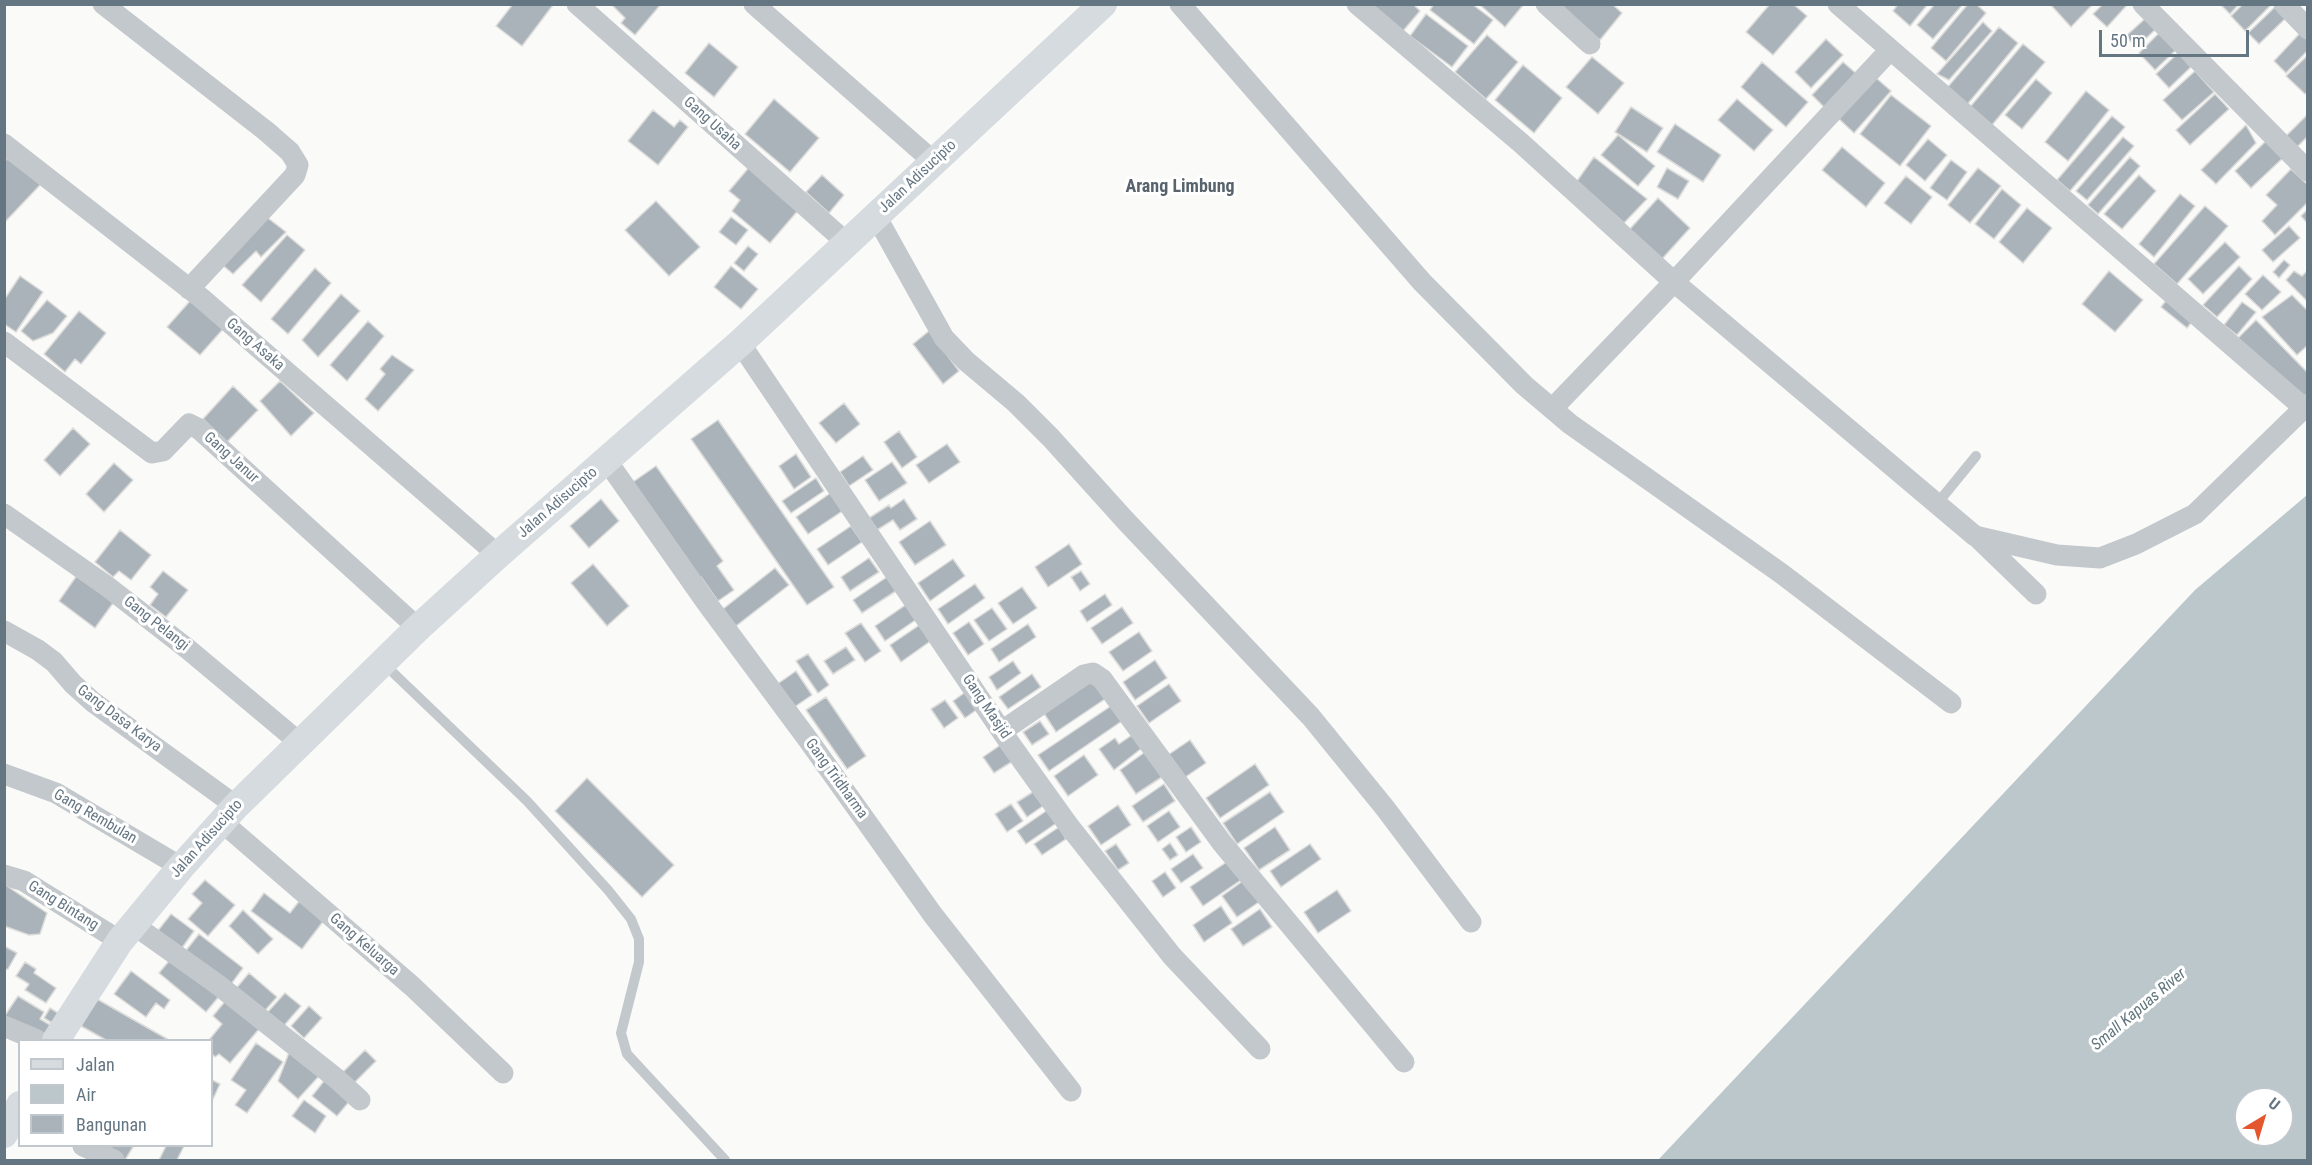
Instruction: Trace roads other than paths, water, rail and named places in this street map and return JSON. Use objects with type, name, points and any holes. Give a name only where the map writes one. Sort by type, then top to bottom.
[{"type":"main road","name":"Jalan Adisucipto","points":[[57,1039],[127,933],[181,867],[229,814],[300,743],[418,628],[498,555],[740,343],[1097,6]]},
{"type":"street","points":[[103,4],[266,131],[290,152],[298,165],[295,175],[189,289]]},
{"type":"street","name":"Gang Usaha","points":[[577,4],[847,243]]},
{"type":"street","points":[[754,4],[934,162]]},
{"type":"street","points":[[1180,4],[1422,282],[1524,385],[1579,431],[1782,573],[1951,703]]},
{"type":"street","points":[[1357,4],[1521,143],[1674,282],[1975,536],[2036,594]]},
{"type":"street","points":[[1546,4],[1590,44]]},
{"type":"street","points":[[1838,4],[2306,406],[2195,514],[2136,544],[2100,558],[2057,555],[1975,536]]},
{"type":"street","points":[[2143,4],[2307,171]]},
{"type":"street","points":[[2284,4],[2307,29]]},
{"type":"street","points":[[1551,409],[1674,282],[1890,50]]},
{"type":"street","name":"Gang Asaka","points":[[4,144],[189,289],[498,555]]},
{"type":"street","points":[[876,216],[944,338],[1051,438],[1124,519],[1311,717],[1385,808],[1471,922]]},
{"type":"street","name":"Gang Janur","points":[[4,342],[152,453],[163,451],[189,424],[199,429],[418,628]]},
{"type":"street","name":"Gang Masjid","points":[[740,343],[1002,731],[1069,826],[1132,909],[1172,956],[1260,1049]]},
{"type":"street","name":"Gang Tridharma","points":[[607,461],[706,602],[933,915],[1071,1091]]},
{"type":"street","name":"Gang Pelangi","points":[[4,514],[135,608],[300,743]]},
{"type":"street","name":"Gang Dasa Karya","points":[[4,631],[54,662],[93,702],[229,814]]},
{"type":"street","points":[[1002,731],[1084,675],[1093,674],[1102,679],[1222,843],[1404,1062]]},
{"type":"street","name":"Gang Rembulan","points":[[4,774],[56,793],[181,867]]},
{"type":"street","name":"Gang Keluarga","points":[[229,814],[503,1073]]},
{"type":"street","name":"Gang Bintang","points":[[4,875],[24,881],[127,933],[217,984],[337,1079],[360,1100]]},
{"type":"street","points":[[4,1026],[33,1039]]},
{"type":"street","points":[[85,1147],[114,1161]]},
{"type":"lane","points":[[1936,505],[1976,456]]},
{"type":"lane","points":[[383,663],[527,801],[608,890],[631,919],[639,939],[639,962],[621,1033],[627,1054],[725,1161]]},
{"type":"water","name":"Small Kapuas River","points":[[2307,495],[2307,1160],[1658,1160],[2195,590]]},
{"type":"district","name":"Arang Limbung","points":[[1180,187]]}]
